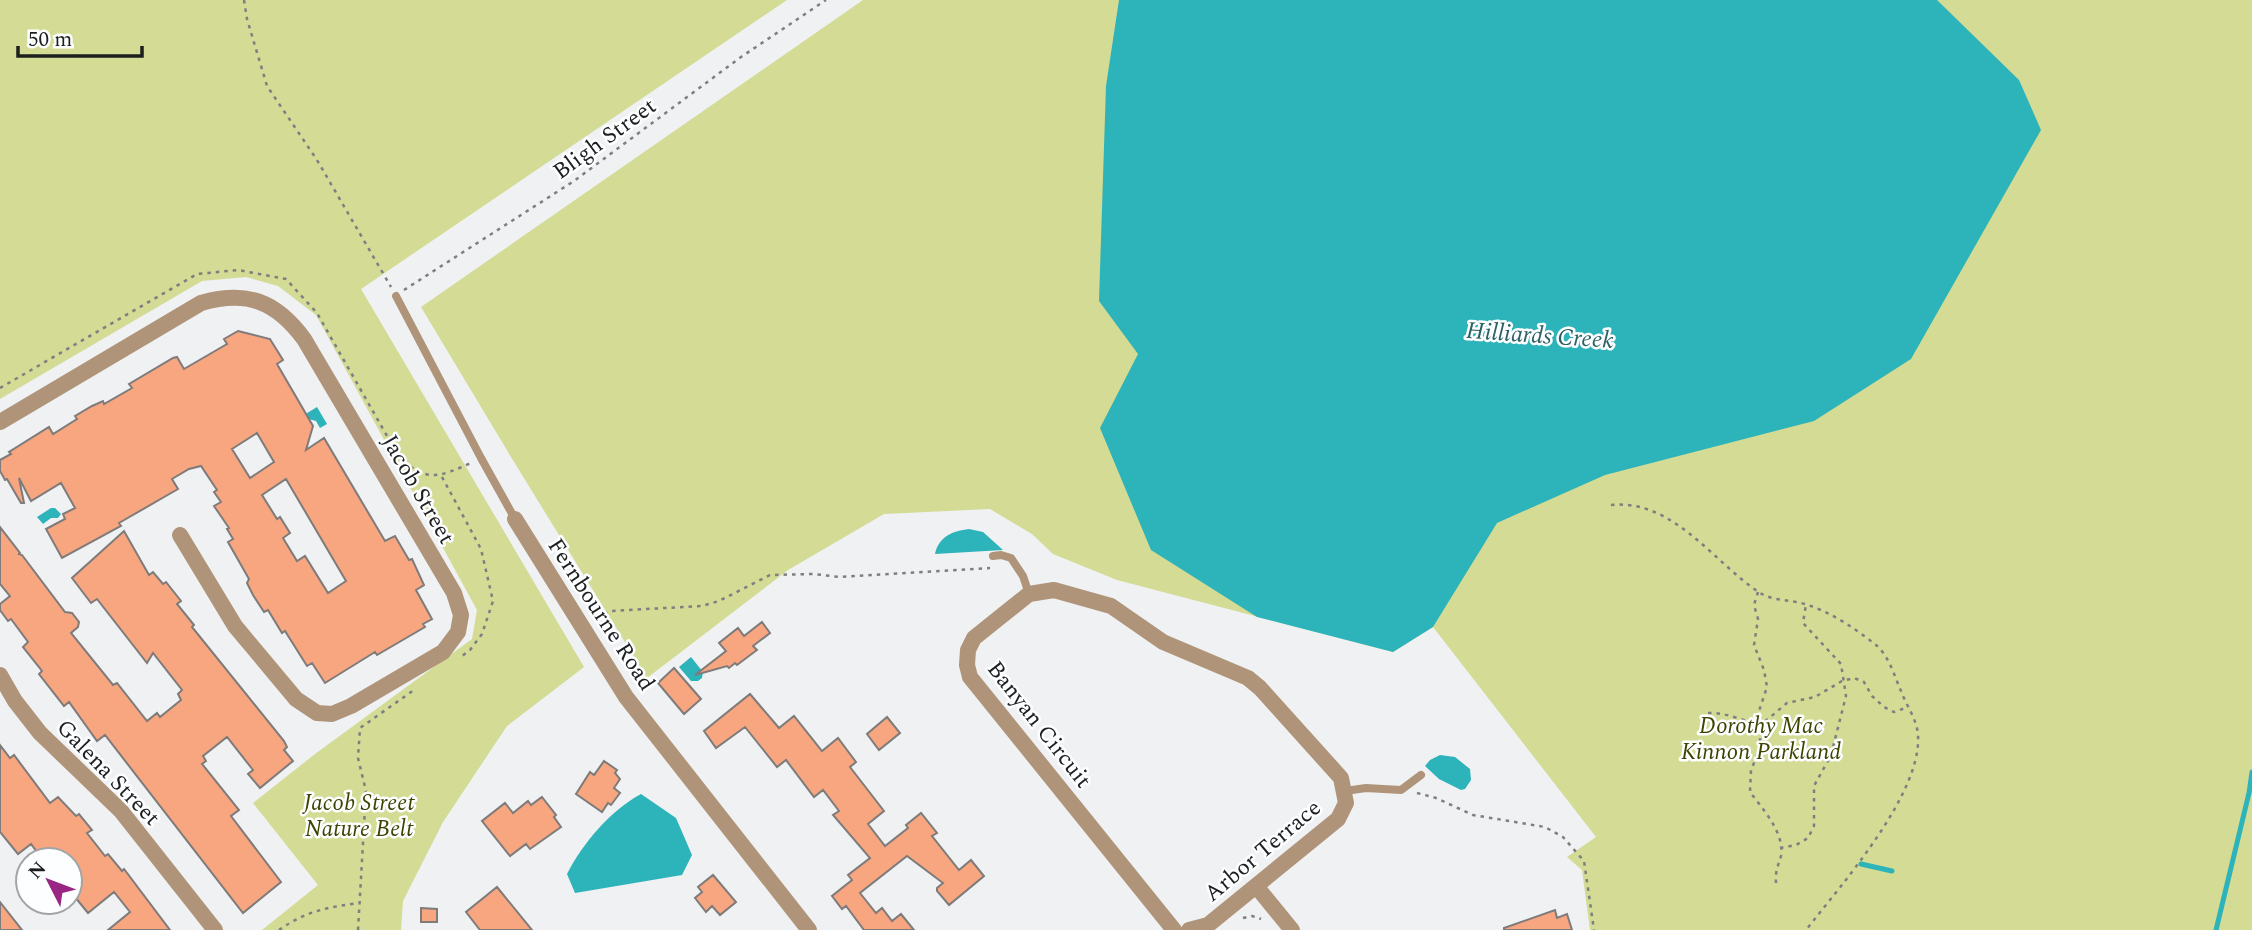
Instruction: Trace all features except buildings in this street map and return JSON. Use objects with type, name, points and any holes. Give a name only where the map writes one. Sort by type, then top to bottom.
[{"type":"street","name":"Jacob Street","points":[[0,422],[201,303],[231,297],[266,303],[289,319],[304,339],[454,593],[461,614],[458,632],[443,652],[351,706],[332,714],[317,713],[296,699],[235,625],[180,536]]},
{"type":"street","name":"Fernbourne Road","points":[[515,519],[626,696],[809,930]]},
{"type":"street","points":[[1029,594],[1054,590],[1111,606],[1163,642],[1248,678],[1341,778],[1345,791]]},
{"type":"street","name":"Banyan Circuit","points":[[1029,594],[974,638],[968,650],[967,665],[970,677],[1174,930]]},
{"type":"street","name":"Galena Street","points":[[0,675],[15,701],[40,733],[121,811],[215,930]]},
{"type":"street","name":"Arbor Terrace","points":[[1189,930],[1208,925],[1338,819],[1346,803],[1345,791]]},
{"type":"street","points":[[1256,886],[1292,930]]},
{"type":"lane","name":"Fernbourne Road","points":[[396,296],[515,519]]},
{"type":"lane","points":[[993,556],[1012,558],[1023,576],[1029,594]]},
{"type":"lane","points":[[1345,791],[1366,788],[1401,790],[1421,775]]},
{"type":"path","points":[[244,0],[267,86],[317,160],[396,296]]},
{"type":"path","name":"Bligh Street","points":[[396,296],[573,181],[741,57],[826,0]]},
{"type":"path","points":[[0,388],[197,274],[238,270],[286,279],[317,313],[399,457],[413,470],[441,476],[481,458]]},
{"type":"path","points":[[441,476],[481,549],[493,601],[482,634],[470,650],[459,658]]},
{"type":"path","points":[[1611,505],[1628,503],[1653,510],[1683,529],[1758,592],[1806,604],[1835,616],[1877,646],[1886,656],[1909,707],[1918,736],[1914,761],[1902,797],[1872,843],[1806,930]]},
{"type":"path","points":[[1758,592],[1754,605],[1758,619],[1754,645],[1764,670],[1767,687],[1755,723],[1760,733],[1760,749],[1751,770],[1750,792],[1771,819],[1780,848],[1781,853],[1775,869],[1776,883]]},
{"type":"path","points":[[1780,848],[1796,845],[1808,838],[1814,826],[1814,786],[1831,755],[1846,696],[1841,664],[1803,623],[1806,604]]},
{"type":"path","points":[[1708,713],[1762,724],[1787,703],[1815,697],[1842,681],[1854,678],[1864,682],[1872,696],[1884,708],[1894,712],[1909,707]]},
{"type":"path","points":[[358,930],[366,791],[358,758],[360,727],[415,689]]},
{"type":"path","points":[[1401,790],[1436,798],[1473,815],[1545,827],[1563,837],[1584,861],[1594,930]]},
{"type":"path","points":[[279,930],[293,920],[324,907],[360,903]]},
{"type":"path","points":[[1240,920],[1252,916],[1265,922]]},
{"type":"green space","name":"Jacob Street Nature Belt","points":[[0,0],[787,0],[361,289],[584,667],[507,726],[443,822],[403,901],[401,930],[262,930],[318,885],[253,803],[472,639],[477,610],[316,315],[278,286],[246,277],[202,281],[0,399]]},
{"type":"green space","name":"Dorothy Mac Kinnon Parkland","points":[[863,0],[2252,0],[2252,930],[1590,930],[1582,870],[1567,857],[1596,837],[1433,627],[1393,652],[1117,580],[1053,554],[1032,534],[990,509],[884,514],[788,570],[647,678],[421,307]]},
{"type":"water","name":"Hilliards Creek","points":[[1119,0],[1937,0],[2019,80],[2041,130],[1911,359],[1814,421],[1605,475],[1497,523],[1433,627],[1393,652],[1257,617],[1151,550],[1100,428],[1138,354],[1099,301],[1106,86]]},
{"type":"water","points":[[317,407],[327,424],[320,428],[316,421],[305,418],[304,415]]},
{"type":"water","points":[[51,508],[61,514],[43,524],[37,517]]},
{"type":"water","points":[[969,529],[983,532],[1003,550],[935,554],[943,539]]},
{"type":"water","points":[[691,657],[703,672],[698,681],[691,681],[679,667]]},
{"type":"water","points":[[1440,755],[1455,757],[1470,769],[1471,780],[1465,789],[1461,790],[1439,779],[1425,766]]},
{"type":"water","points":[[641,794],[676,818],[692,855],[682,875],[575,893],[567,874],[581,851],[608,819]]},
{"type":"waterway","points":[[2216,930],[2252,772]]},
{"type":"waterway","points":[[1861,864],[1892,871]]}]
